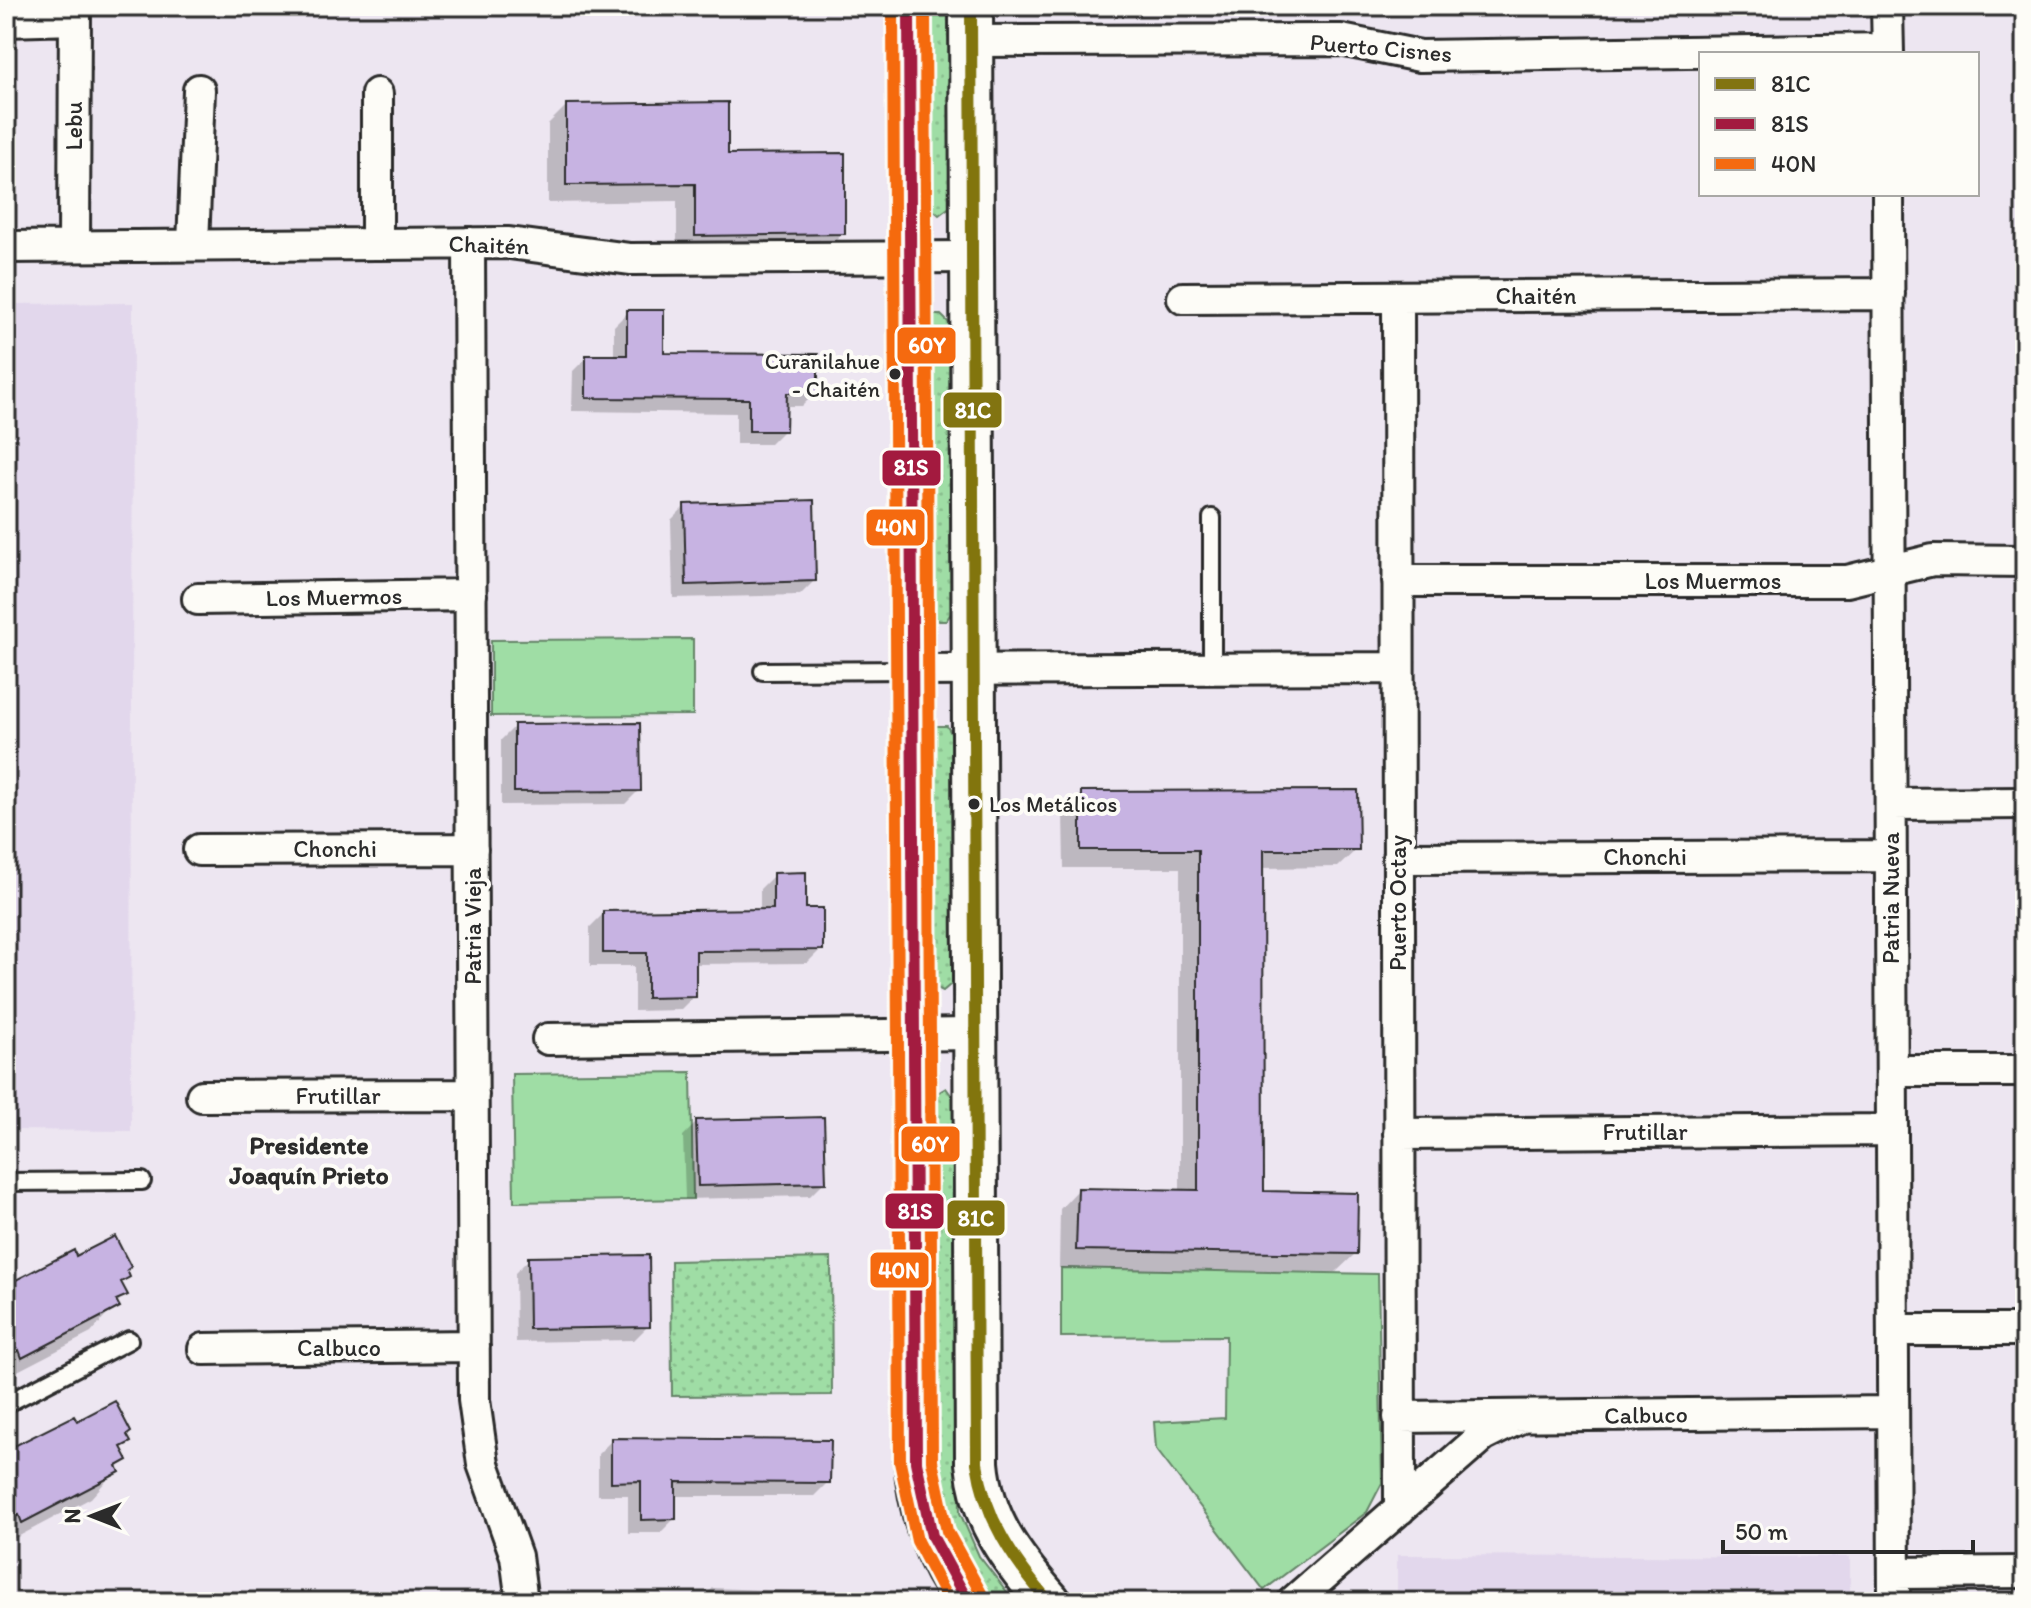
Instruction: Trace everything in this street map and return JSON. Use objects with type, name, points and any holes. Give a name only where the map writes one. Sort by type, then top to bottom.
[{"type":"main road","points":[[909,6],[919,1488],[931,1539],[968,1602]]},
{"type":"main road","points":[[971,24],[979,1484],[998,1539],[1049,1602]]},
{"type":"street","points":[[1887,6],[1888,52]]},
{"type":"street","points":[[6,21],[75,12]]},
{"type":"street","name":"Lebu","points":[[74,246],[75,12]]},
{"type":"street","name":"Puerto Cisnes","points":[[971,24],[1357,41],[1399,55],[1420,56],[1699,54]]},
{"type":"street","points":[[193,245],[199,90]]},
{"type":"street","points":[[377,94],[377,244]]},
{"type":"street","name":"Patria Nueva","points":[[1888,196],[1894,1587]]},
{"type":"street","name":"Chaitén","points":[[6,247],[469,243],[532,245],[578,255],[630,259],[972,257]]},
{"type":"street","name":"Patria Vieja","points":[[469,243],[474,1400],[483,1464],[513,1547],[522,1602]]},
{"type":"street","name":"Chaitén","points":[[1183,298],[1889,294]]},
{"type":"street","name":"Puerto Octay","points":[[1398,297],[1400,1509]]},
{"type":"street","name":"Los Muermos","points":[[1398,581],[1847,581],[1933,560],[2025,561]]},
{"type":"street","name":"Los Muermos","points":[[198,599],[471,595]]},
{"type":"street","points":[[912,670],[1398,668]]},
{"type":"street","points":[[1891,804],[2025,803]]},
{"type":"street","name":"Chonchi","points":[[199,850],[472,849]]},
{"type":"street","name":"Chonchi","points":[[1398,858],[1891,856]]},
{"type":"street","points":[[548,1039],[975,1034]]},
{"type":"street","points":[[1892,1071],[2025,1071]]},
{"type":"street","name":"Frutillar","points":[[202,1096],[473,1095]]},
{"type":"street","name":"Frutillar","points":[[1399,1134],[1892,1130]]},
{"type":"street","points":[[1893,1330],[2025,1330]]},
{"type":"street","name":"Calbuco","points":[[204,1349],[474,1346]]},
{"type":"street","name":"Calbuco","points":[[1399,1417],[1893,1412]]},
{"type":"street","points":[[1293,1602],[1493,1429],[1535,1416]]},
{"type":"street","points":[[1894,1587],[2025,1572]]},
{"type":"lane","points":[[1212,518],[1212,669]]},
{"type":"lane","points":[[763,671],[912,670]]},
{"type":"lane","points":[[6,1182],[142,1181]]},
{"type":"lane","points":[[6,1404],[129,1340]]},
{"type":"shaded area","points":[[133,303],[131,1131],[6,1130],[6,304]]},
{"type":"shaded area","points":[[1397,1555],[1850,1557],[1850,1602],[1397,1602]]},
{"type":"green space","points":[[929,6],[950,6],[951,206],[939,215],[931,208]]},
{"type":"green space","points":[[934,315],[941,315],[949,323],[951,613],[946,621],[939,621],[930,612],[926,323]]},
{"type":"green space","points":[[693,639],[693,715],[491,716],[491,640]]},
{"type":"green space","points":[[935,726],[947,726],[954,739],[957,979],[943,991],[935,987],[931,976],[929,739]]},
{"type":"green space","points":[[691,1072],[693,1199],[514,1202],[512,1074]]},
{"type":"green space","points":[[946,1088],[954,1099],[960,1513],[979,1556],[1015,1602],[991,1602],[954,1548],[939,1486],[934,1095]]},
{"type":"green space","points":[[831,1258],[832,1395],[672,1396],[671,1261]]},
{"type":"green space","points":[[1061,1268],[1378,1274],[1382,1483],[1367,1512],[1264,1590],[1156,1449],[1154,1422],[1225,1418],[1226,1336],[1061,1337]]},
{"type":"building","points":[[728,102],[728,154],[845,153],[845,234],[695,236],[695,184],[566,185],[566,104]]},
{"type":"building","points":[[627,310],[664,310],[664,353],[818,354],[818,393],[787,393],[786,431],[749,431],[749,399],[586,398],[586,355],[627,355]]},
{"type":"building","points":[[814,500],[816,581],[686,585],[684,504]]},
{"type":"building","points":[[640,723],[641,791],[514,792],[514,724]]},
{"type":"building","points":[[1358,790],[1359,850],[1263,850],[1264,1191],[1358,1193],[1357,1254],[1076,1250],[1078,1188],[1198,1190],[1198,850],[1081,850],[1081,791]]},
{"type":"building","points":[[806,872],[806,908],[823,908],[823,950],[696,951],[696,997],[647,998],[647,953],[603,953],[603,911],[773,909],[773,873]]},
{"type":"building","points":[[824,1117],[826,1183],[698,1186],[696,1120]]},
{"type":"building","points":[[115,1236],[131,1267],[127,1270],[130,1277],[121,1282],[128,1295],[116,1300],[120,1307],[22,1358],[19,1350],[6,1357],[6,1285],[74,1250],[76,1256]]},
{"type":"building","points":[[649,1255],[650,1327],[529,1329],[528,1257]]},
{"type":"building","points":[[115,1401],[131,1432],[127,1435],[131,1442],[121,1447],[128,1460],[117,1466],[120,1472],[22,1523],[19,1515],[6,1522],[6,1450],[74,1416],[77,1421]]},
{"type":"building","points":[[611,1438],[831,1440],[830,1483],[676,1482],[676,1519],[641,1520],[641,1481],[611,1482]]},
{"type":"transit line","name":"40N","points":[[893,6],[900,1462],[917,1541],[949,1602]]},
{"type":"transit line","name":"81S","points":[[909,6],[916,1462],[932,1536],[968,1602]]},
{"type":"transit line","name":"60Y","points":[[925,6],[932,1461],[947,1531],[981,1593]]},
{"type":"transit line","name":"81C","points":[[971,6],[977,1463],[987,1502],[1002,1538],[1049,1602]]},
{"type":"place","name":"Curanilahue - Chaitén","points":[[895,374]]},
{"type":"place","name":"Los Metálicos","points":[[974,804]]},
{"type":"district","name":"Presidente Joaquín Prieto","points":[[309,1160]]}]
